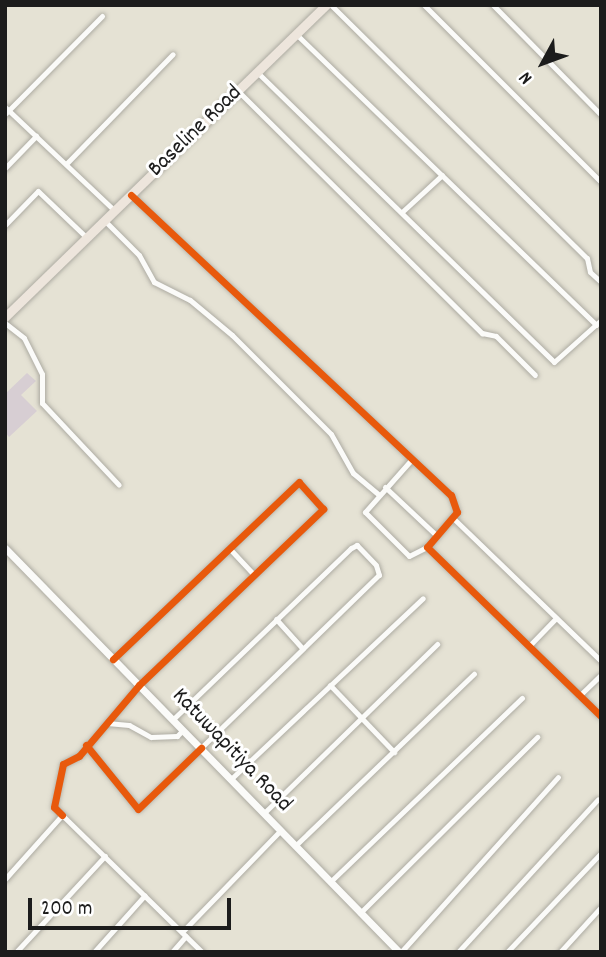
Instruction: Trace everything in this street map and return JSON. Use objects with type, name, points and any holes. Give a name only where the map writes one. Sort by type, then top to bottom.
[{"type":"main road","name":"Baseline Road","points":[[5,317],[326,5]]},
{"type":"street","points":[[331,5],[587,257],[590,272],[601,282]]},
{"type":"street","points":[[424,5],[601,183]]},
{"type":"street","points":[[493,5],[601,115]]},
{"type":"street","points":[[102,16],[6,110],[114,211]]},
{"type":"street","points":[[296,34],[597,324],[601,334]]},
{"type":"street","points":[[66,164],[173,54]]},
{"type":"street","points":[[257,72],[403,211],[554,362],[597,324]]},
{"type":"street","points":[[238,91],[482,333],[496,336],[535,375]]},
{"type":"street","points":[[5,168],[36,136]]},
{"type":"street","points":[[403,211],[442,175]]},
{"type":"street","points":[[5,225],[38,191],[87,237]]},
{"type":"street","points":[[131,195],[412,459],[457,504],[453,518],[427,547],[409,556],[366,514],[367,506],[412,459]]},
{"type":"street","points":[[105,221],[139,256],[154,282],[190,300],[232,335],[331,435],[354,472],[378,494]]},
{"type":"street","points":[[5,323],[24,338],[42,374],[42,403],[119,485]]},
{"type":"street","points":[[113,659],[299,482],[323,509],[139,685],[86,746],[61,768],[62,786],[54,807],[202,952]]},
{"type":"street","points":[[385,487],[437,536]]},
{"type":"street","points":[[453,518],[601,661]]},
{"type":"street","points":[[86,746],[138,809],[301,647],[379,575],[368,555],[354,546],[173,719]]},
{"type":"street","points":[[427,547],[601,716]]},
{"type":"street","name":"Katuwapitiya Road","points":[[5,548],[400,952]]},
{"type":"street","points":[[229,548],[254,575]]},
{"type":"street","points":[[232,778],[423,598]]},
{"type":"street","points":[[529,646],[556,618]]},
{"type":"street","points":[[276,619],[301,647]]},
{"type":"street","points":[[264,813],[363,719],[437,643]]},
{"type":"street","points":[[296,845],[474,674]]},
{"type":"street","points":[[579,696],[601,674]]},
{"type":"street","points":[[330,685],[394,752]]},
{"type":"street","points":[[330,882],[523,698]]},
{"type":"street","points":[[107,723],[130,725],[151,737],[177,736],[183,730]]},
{"type":"street","points":[[360,913],[537,737]]},
{"type":"street","points":[[400,952],[558,777]]},
{"type":"street","points":[[458,952],[598,799]]},
{"type":"street","points":[[5,879],[62,815]]},
{"type":"street","points":[[172,952],[184,934],[281,830]]},
{"type":"street","points":[[507,952],[601,853]]},
{"type":"street","points":[[16,952],[105,856]]},
{"type":"street","points":[[94,952],[145,895]]},
{"type":"street","points":[[560,952],[601,907]]},
{"type":"shaded area","points":[[27,373],[36,381],[21,395],[37,411],[9,437],[5,432],[5,394]]},
{"type":"cycle path","points":[[131,195],[451,495],[457,512],[427,547],[601,716]]},
{"type":"cycle path","points":[[62,815],[54,807],[63,764],[79,756],[139,685],[323,509],[299,482],[113,659]]},
{"type":"cycle path","points":[[86,745],[138,809],[201,748]]}]
